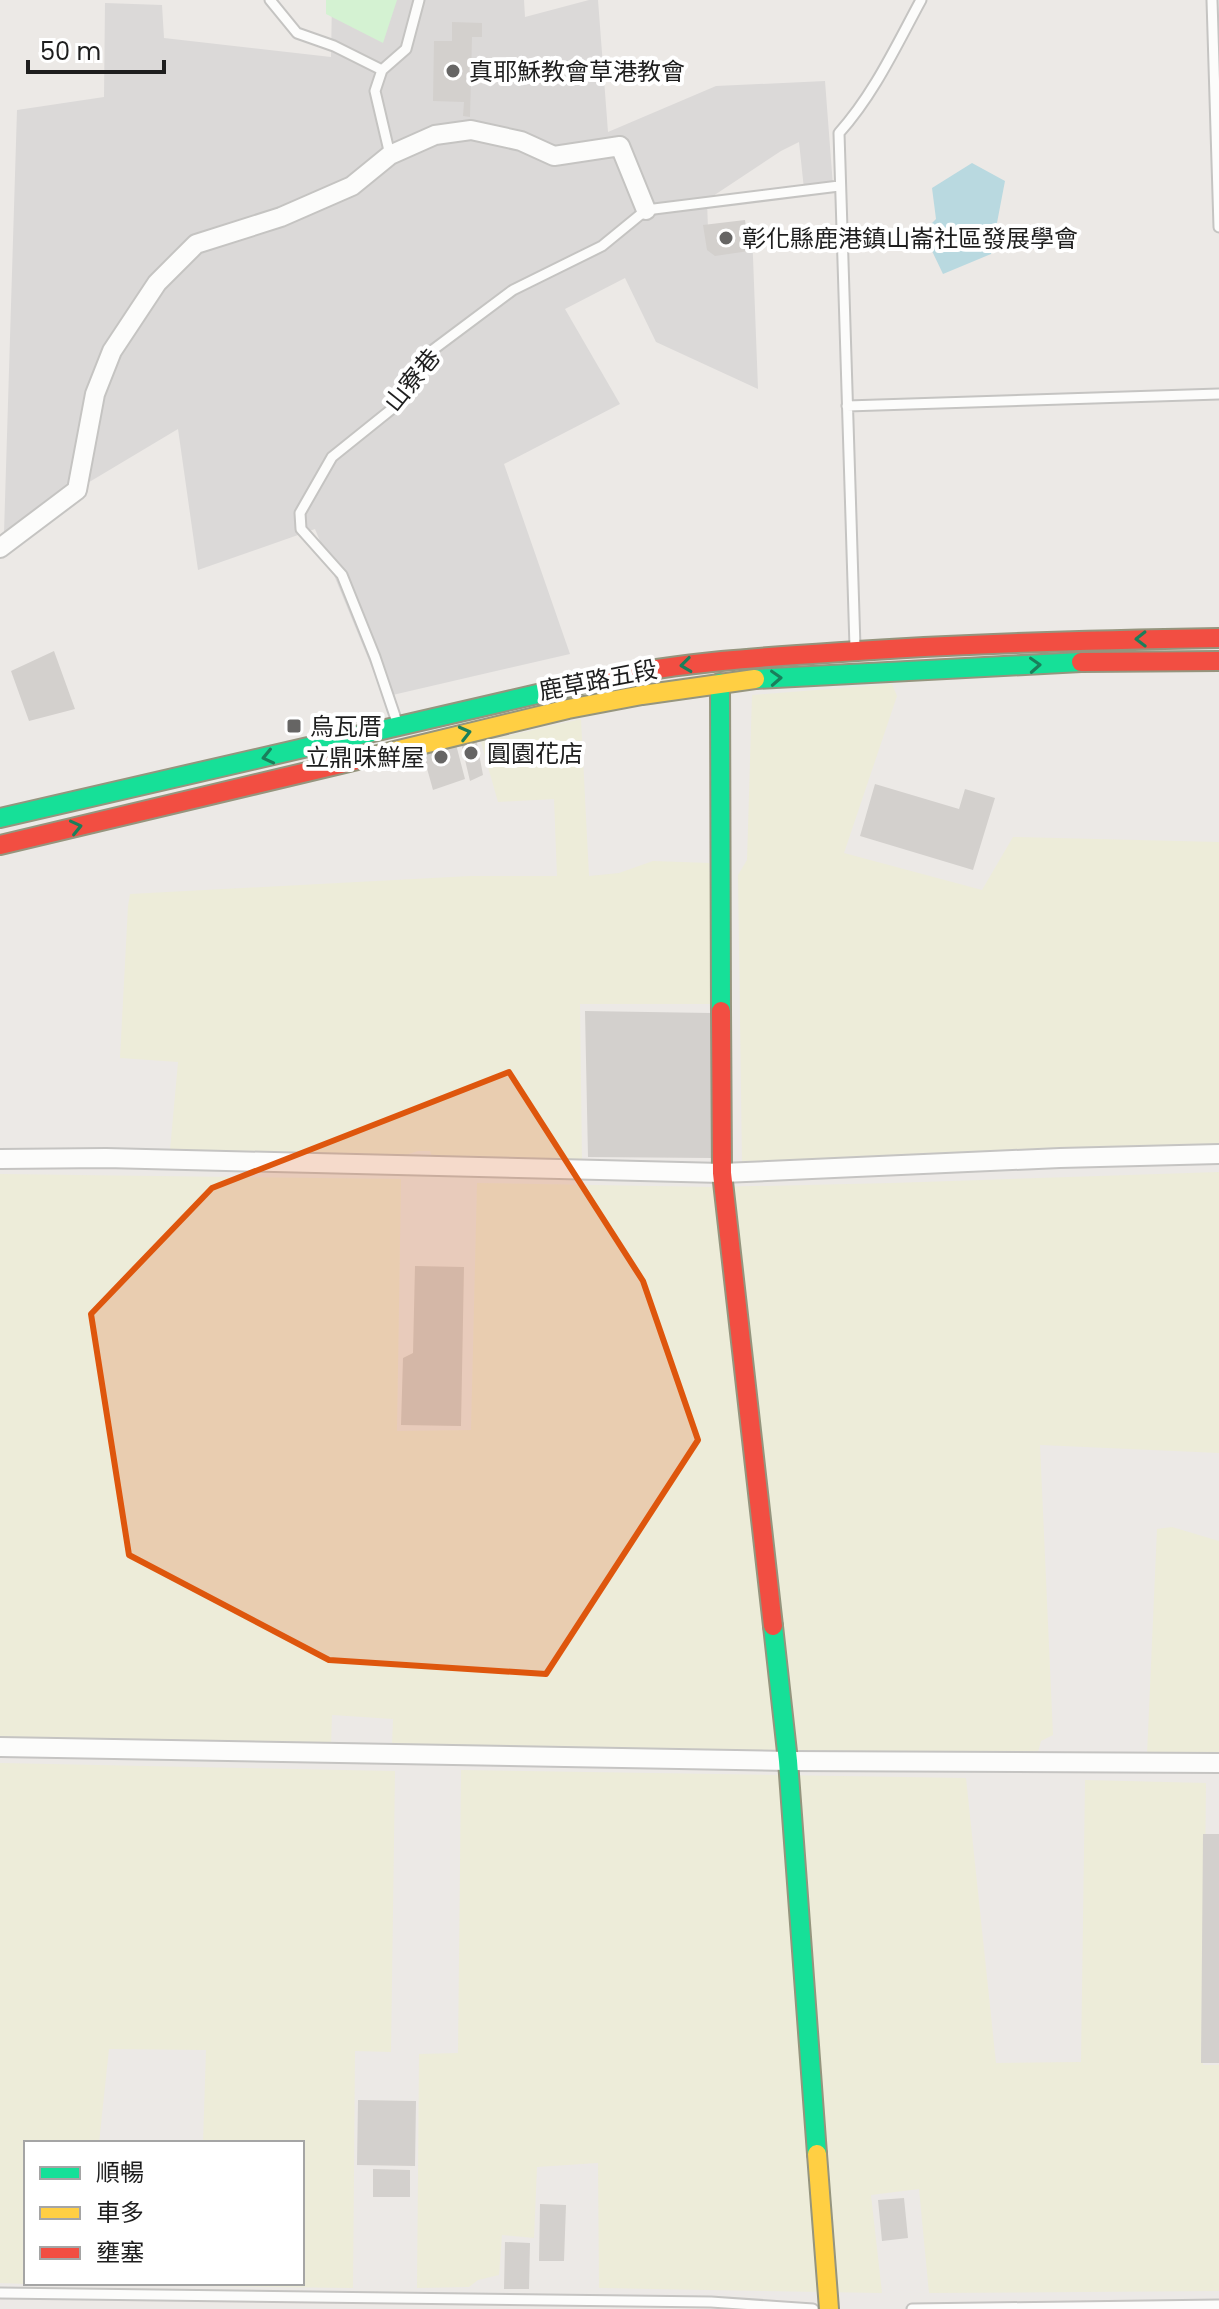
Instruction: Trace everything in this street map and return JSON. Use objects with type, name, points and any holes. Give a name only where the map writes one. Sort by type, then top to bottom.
[{"type":"main road","name":"鹿草路五段","points":[[0,818],[611,677],[667,668],[855,650],[1219,638]]},
{"type":"main road","name":"鹿草路五段","points":[[0,845],[568,709],[720,683],[1085,662],[1219,661]]},
{"type":"main road","points":[[720,683],[722,1173],[788,1761],[829,2309]]},
{"type":"street","points":[[0,548],[77,490],[95,394],[112,351],[157,283],[196,244],[281,217],[352,186],[390,155],[435,135],[471,130],[521,141],[554,156],[620,146],[646,210]]},
{"type":"street","points":[[0,1159],[106,1158],[722,1173],[1219,1154]]},
{"type":"street","points":[[0,1747],[788,1761],[1219,1763]]},
{"type":"lane","points":[[270,0],[297,33],[334,46],[382,70]]},
{"type":"lane","points":[[390,155],[375,91],[382,70],[406,49],[419,0]]},
{"type":"lane","points":[[855,674],[839,133],[871,91],[921,0]]},
{"type":"lane","points":[[1212,0],[1219,227]]},
{"type":"lane","points":[[646,210],[839,186]]},
{"type":"lane","name":"山寮巷","points":[[404,748],[375,657],[342,575],[301,529],[300,513],[332,457],[393,408],[430,352],[513,290],[602,246],[646,210]]},
{"type":"lane","points":[[847,406],[1219,394]]},
{"type":"lane","points":[[0,2293],[711,2302],[813,2309]]},
{"type":"lane","points":[[912,2309],[1219,2305]]},
{"type":"highlighted area","points":[[509,1072],[643,1281],[698,1440],[546,1674],[329,1660],[129,1555],[91,1314],[212,1188]]},
{"type":"shaded area","points":[[332,0],[524,0],[525,17],[598,0],[608,132],[716,86],[825,81],[833,186],[804,189],[799,142],[707,200],[708,230],[752,231],[758,389],[656,342],[625,278],[565,309],[620,404],[504,464],[570,654],[384,697],[315,529],[198,570],[178,429],[4,533],[17,110],[104,97],[105,3],[162,5],[164,38],[331,57]]},
{"type":"green space","points":[[326,0],[397,0],[383,43],[326,14]]},
{"type":"green space","points":[[892,684],[897,696],[844,853],[982,890],[1013,837],[1219,842],[1219,1148],[742,1163],[738,875],[747,860],[752,695]]},
{"type":"green space","points":[[581,719],[589,876],[619,873],[653,861],[709,863],[716,1004],[580,1004],[582,1160],[433,1159],[430,1151],[406,1155],[170,1150],[178,1062],[120,1058],[130,894],[470,876],[557,876],[554,799],[498,802],[481,742]]},
{"type":"green space","points":[[1219,1172],[1219,1453],[1040,1445],[1053,1735],[1041,1741],[1038,1752],[392,1746],[393,1719],[332,1715],[331,1746],[0,1740],[0,1174],[401,1179],[397,1431],[471,1430],[477,1183],[712,1187]]},
{"type":"green space","points":[[1172,1527],[1219,1541],[1219,1755],[1147,1755],[1157,1529]]},
{"type":"green space","points":[[0,1763],[395,1771],[391,2052],[355,2051],[353,2288],[197,2286],[304,2285],[304,2141],[203,2141],[206,2050],[109,2049],[99,2141],[24,2141],[24,2284],[0,2283]]},
{"type":"green space","points":[[461,1770],[966,1778],[996,2063],[1081,2062],[1085,1780],[1206,1783],[1203,2065],[1219,2065],[1219,2291],[929,2293],[919,2189],[871,2195],[882,2293],[599,2288],[598,2163],[537,2167],[534,2238],[502,2235],[499,2275],[478,2280],[469,2287],[417,2288],[419,2054],[458,2053]]},
{"type":"water","points":[[972,163],[1005,181],[991,254],[943,274],[923,232],[936,219],[932,188]]},
{"type":"building","name":"真耶穌教會草港教會","points":[[452,22],[482,23],[482,37],[472,37],[470,117],[463,116],[464,102],[433,101],[434,41],[452,41]]},
{"type":"building","name":"彰化縣鹿港鎮山崙社區發展學會","points":[[745,220],[749,251],[715,256],[707,250],[703,225]]},
{"type":"building","points":[[54,651],[75,709],[29,721],[11,671]]},
{"type":"building","name":"圓園花店","points":[[474,727],[483,775],[470,781],[458,730]]},
{"type":"building","name":"立鼎味鮮屋","points":[[452,729],[465,779],[433,790],[418,736]]},
{"type":"building","points":[[875,784],[959,809],[965,789],[995,798],[973,870],[860,836]]},
{"type":"building","points":[[585,1011],[711,1013],[712,1158],[588,1157]]},
{"type":"building","points":[[415,1266],[464,1267],[461,1426],[401,1425],[403,1358],[413,1353]]},
{"type":"building","points":[[1203,1834],[1219,1834],[1219,2063],[1201,2063]]},
{"type":"building","points":[[358,2100],[416,2101],[415,2166],[357,2165]]},
{"type":"building","points":[[373,2169],[410,2170],[410,2197],[373,2197]]},
{"type":"building","points":[[904,2198],[908,2238],[882,2241],[878,2200]]},
{"type":"building","points":[[540,2204],[566,2205],[564,2261],[539,2261]]},
{"type":"building","points":[[505,2242],[530,2243],[529,2289],[504,2289]]},
{"type":"traffic: fast","points":[[755,679],[1081,662]]},
{"type":"traffic: fast","points":[[0,818],[607,678]]},
{"type":"traffic: fast","points":[[720,683],[721,1011]]},
{"type":"traffic: fast","points":[[773,1626],[788,1761],[817,2154]]},
{"type":"traffic: slow","points":[[370,757],[568,709],[755,679]]},
{"type":"traffic: slow","points":[[817,2154],[829,2309]]},
{"type":"traffic: jam","points":[[607,678],[694,664],[889,649],[1219,638]]},
{"type":"traffic: jam","points":[[1081,662],[1219,661]]},
{"type":"traffic: jam","points":[[0,845],[370,757]]},
{"type":"traffic: jam","points":[[721,1011],[722,1173],[773,1626]]},
{"type":"place","name":"真耶穌教會草港教會","points":[[453,71]]},
{"type":"place","name":"彰化縣鹿港鎮山崙社區發展學會","points":[[726,238]]},
{"type":"place","name":"烏瓦厝","points":[[294,726]]},
{"type":"place","name":"圓園花店","points":[[471,753]]},
{"type":"place","name":"立鼎味鮮屋","points":[[441,757]]}]
